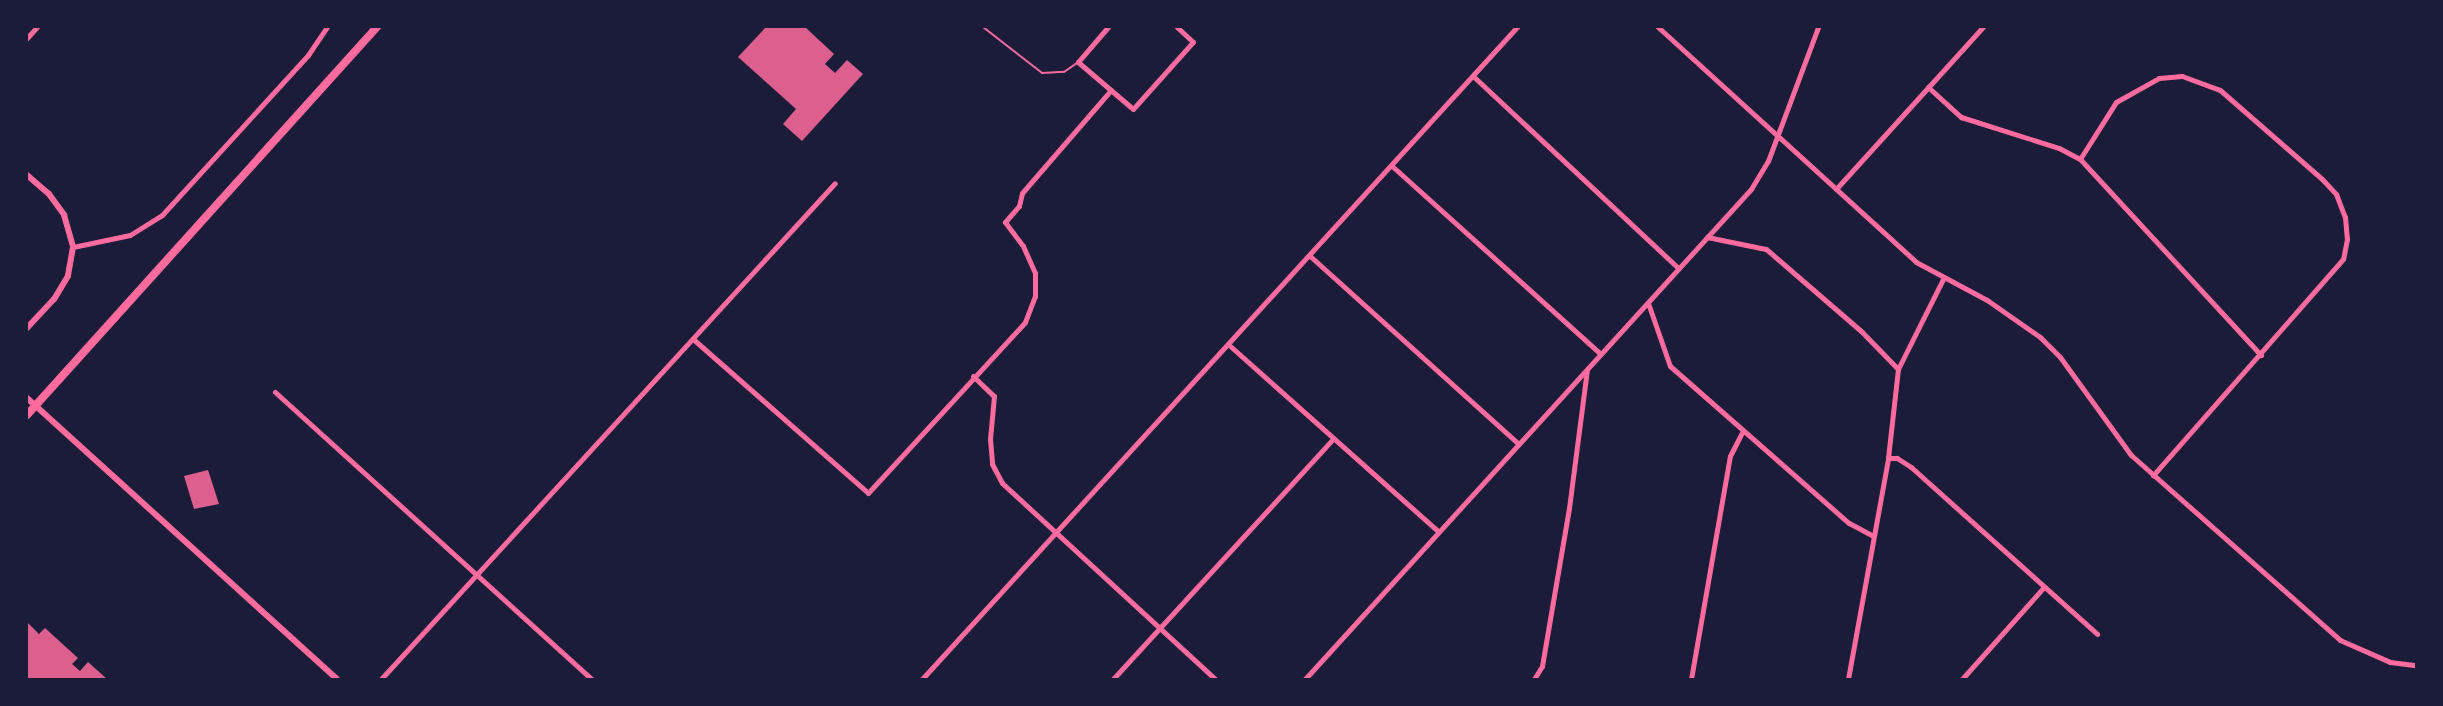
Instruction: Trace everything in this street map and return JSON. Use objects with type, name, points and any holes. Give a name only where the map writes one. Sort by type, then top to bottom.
[{"type":"highway","points":[[27,415],[376,27]]},
{"type":"street","points":[[27,38],[37,27]]},
{"type":"street","points":[[73,247],[105,242],[144,229],[162,215],[308,55],[327,27]]},
{"type":"street","points":[[1108,27],[1078,62],[1132,109],[1193,42],[1177,27]]},
{"type":"street","points":[[922,679],[1056,535],[1517,27]]},
{"type":"street","points":[[1658,27],[1916,262],[1943,279],[1987,300],[2040,337],[2060,357],[2131,455],[2340,640],[2381,659],[2416,665]]},
{"type":"street","points":[[1305,679],[1751,189],[1768,161],[1818,27]]},
{"type":"street","points":[[1836,189],[1983,27]]},
{"type":"street","points":[[1473,76],[1678,268]]},
{"type":"street","points":[[2080,159],[2116,102],[2159,78],[2182,76],[2220,90],[2336,194],[2345,217],[2347,239],[2343,259],[2261,355],[2153,475]]},
{"type":"street","points":[[1928,87],[1961,117],[2059,148],[2080,159],[2261,355]]},
{"type":"street","points":[[693,339],[868,493],[1025,322],[1035,296],[1035,273],[1023,246],[1005,222],[1019,206],[1022,193],[1111,90]]},
{"type":"street","points":[[1392,166],[1601,354]]},
{"type":"street","points":[[27,328],[54,299],[68,276],[73,247],[68,224],[56,202],[28,178]]},
{"type":"street","points":[[381,679],[835,183]]},
{"type":"street","points":[[1707,237],[1766,249],[1863,332],[1899,369]]},
{"type":"street","points":[[1310,256],[1519,444]]},
{"type":"street","points":[[1848,679],[1870,566],[1872,535],[1888,458],[1899,369],[1943,279]]},
{"type":"street","points":[[1648,303],[1670,366],[1742,432],[1849,524],[1872,535]]},
{"type":"street","points":[[1229,345],[1439,532]]},
{"type":"street","points":[[1534,679],[1542,666],[1554,598],[1587,370]]},
{"type":"street","points":[[973,376],[994,396],[990,438],[992,464],[1002,483],[1215,679]]},
{"type":"street","points":[[275,392],[591,679]]},
{"type":"street","points":[[27,398],[337,679]]},
{"type":"street","points":[[1691,679],[1731,456],[1742,432]]},
{"type":"street","points":[[1113,679],[1333,439]]},
{"type":"street","points":[[1888,458],[1897,458],[1911,467],[2097,634]]},
{"type":"street","points":[[1962,679],[2044,587]]},
{"type":"lane","points":[[983,27],[1042,73],[1071,70],[1078,62]]},
{"type":"building","points":[[766,27],[805,27],[834,54],[825,64],[835,73],[847,60],[863,74],[802,141],[783,124],[796,109],[738,57]]},
{"type":"building","points":[[208,470],[219,504],[194,509],[184,476]]},
{"type":"building","points":[[27,622],[39,634],[45,628],[78,658],[72,664],[80,671],[88,662],[107,679],[27,679]]}]
